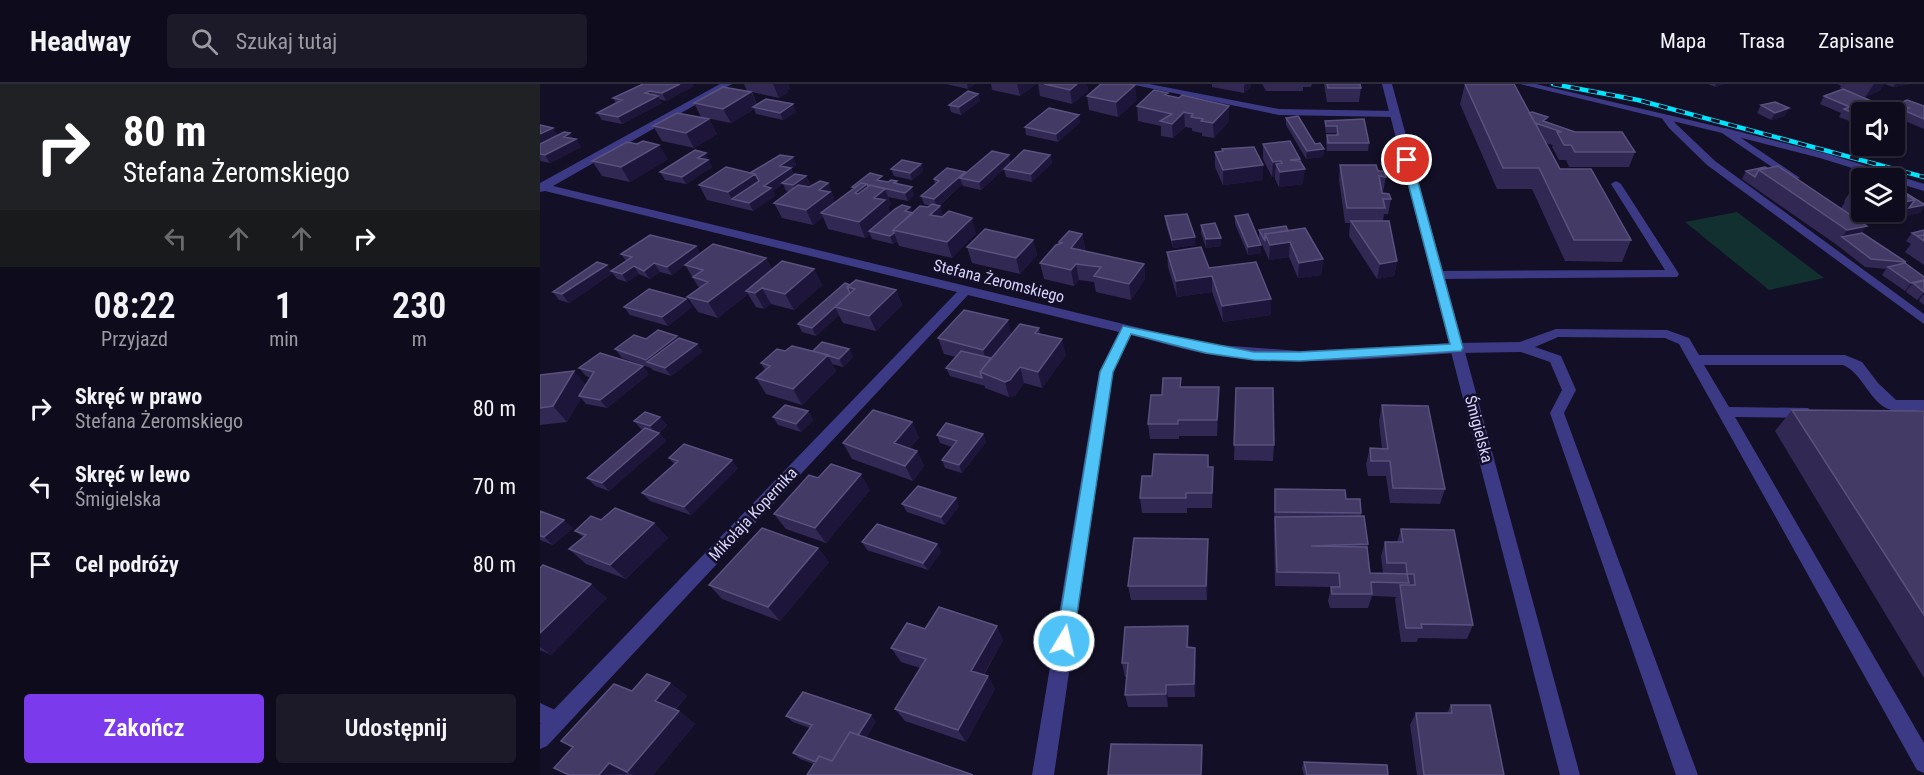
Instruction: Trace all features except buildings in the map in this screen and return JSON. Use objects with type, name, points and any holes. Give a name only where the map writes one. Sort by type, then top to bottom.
[{"type":"street","points":[[541,187],[727,84]]},
{"type":"street","points":[[1135,84],[1279,112],[1395,114]]},
{"type":"street","name":"Śmigielska","points":[[1387,84],[1570,775]]},
{"type":"street","points":[[1524,84],[1824,156],[1924,188]]},
{"type":"street","points":[[1666,117],[1672,126],[1711,163],[1924,320]]},
{"type":"street","points":[[1725,131],[1801,182]]},
{"type":"street","points":[[1437,275],[1673,274],[1616,184]]},
{"type":"street","name":"Stefana Żeromskiego","points":[[541,187],[1206,349],[1254,356],[1300,357],[1457,348],[1522,347]]},
{"type":"street","name":"Mikołaja Kopernika","points":[[540,739],[549,717],[966,290]]},
{"type":"street","points":[[1043,775],[1106,372],[1127,329]]},
{"type":"street","points":[[1522,347],[1556,333],[1667,334],[1684,341],[1924,763]]},
{"type":"street","points":[[1522,347],[1556,359],[1569,390],[1557,413],[1687,775]]},
{"type":"street","points":[[1694,360],[1845,360],[1857,365],[1873,387],[1893,405],[1924,405]]},
{"type":"street","points":[[1875,414],[1887,415],[1893,405]]},
{"type":"street","points":[[1724,412],[1829,414]]},
{"type":"green space","points":[[1737,212],[1824,278],[1769,290],[1685,222]]},
{"type":"railway","points":[[1553,84],[1638,100],[1924,177]]},
{"type":"route","points":[[1064,641],[1106,372],[1127,329],[1206,349],[1254,356],[1300,357],[1457,348],[1407,160]]}]
